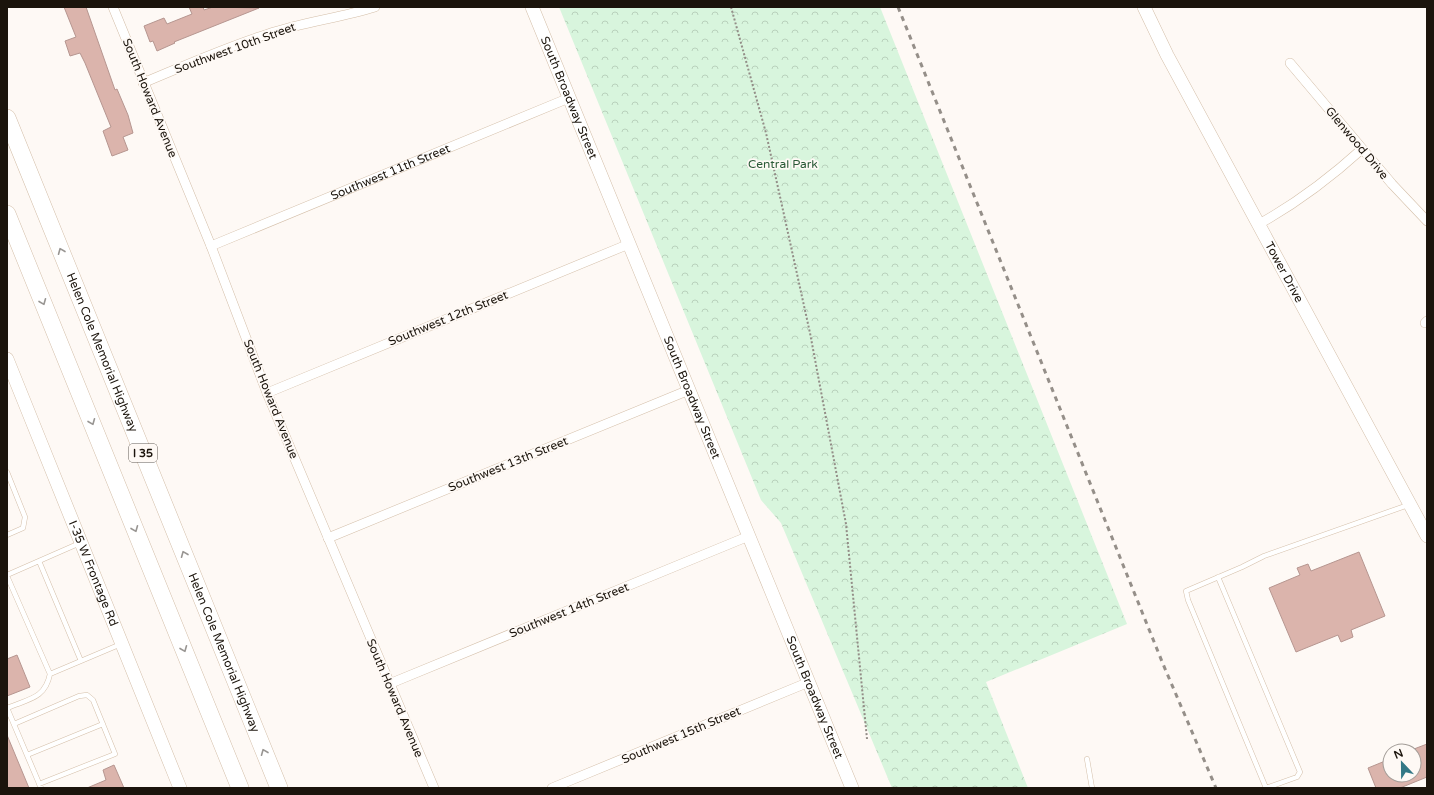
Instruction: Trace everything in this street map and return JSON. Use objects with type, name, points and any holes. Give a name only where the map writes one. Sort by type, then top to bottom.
[{"type":"highway","name":"Helen Cole Memorial Highway","points":[[7,118],[279,788]]},
{"type":"highway","points":[[7,214],[240,788]]},
{"type":"street","name":"South Howard Avenue","points":[[113,7],[211,246],[267,393],[434,788]]},
{"type":"street","name":"Southwest 10th Street","points":[[143,83],[267,34],[300,24],[356,13],[375,7]]},
{"type":"street","name":"South Broadway Street","points":[[532,7],[852,788]]},
{"type":"street","name":"Tower Drive","points":[[1144,7],[1167,55],[1427,536]]},
{"type":"street","name":"Glenwood Drive","points":[[1290,62],[1362,149],[1427,221]]},
{"type":"street","name":"Southwest 11th Street","points":[[211,246],[569,98]]},
{"type":"street","points":[[1259,224],[1300,200],[1330,178],[1362,149]]},
{"type":"street","name":"Southwest 12th Street","points":[[267,393],[629,244]]},
{"type":"street","name":"I-35 W Frontage Rd","points":[[8,367],[180,788]]},
{"type":"street","name":"Southwest 13th Street","points":[[328,538],[688,390]]},
{"type":"street","name":"Southwest 14th Street","points":[[389,684],[749,536]]},
{"type":"street","name":"Southwest 15th Street","points":[[552,788],[809,682]]},
{"type":"lane","points":[[7,472],[25,517],[23,528],[7,535]]},
{"type":"lane","points":[[1218,577],[1300,772],[1297,777],[1266,788],[1188,600],[1186,591],[1264,556],[1410,504]]},
{"type":"lane","points":[[14,724],[79,696],[87,696],[93,700],[115,754],[40,786],[7,708],[42,694],[48,686],[50,674],[7,576],[81,543]]},
{"type":"lane","points":[[39,561],[81,661]]},
{"type":"lane","points":[[50,674],[122,644]]},
{"type":"lane","points":[[27,755],[103,724]]},
{"type":"lane","points":[[1088,760],[1092,788]]},
{"type":"path","points":[[731,7],[766,133],[810,333],[846,524],[866,739]]},
{"type":"green space","name":"Central Park","points":[[559,7],[880,7],[1127,624],[986,682],[1028,788],[892,788],[781,523],[761,500]]},
{"type":"building","points":[[64,7],[86,7],[115,90],[117,89],[128,115],[133,133],[123,137],[128,150],[112,156],[103,131],[111,127],[85,63],[80,53],[70,56],[65,41],[76,37]]},
{"type":"building","points":[[189,7],[203,7],[204,10],[213,7],[259,8],[174,42],[175,43],[157,51],[153,41],[150,42],[144,26],[164,18],[167,24],[192,14]]},
{"type":"building","points":[[1359,552],[1385,616],[1351,630],[1353,637],[1341,642],[1338,635],[1296,652],[1269,588],[1300,575],[1297,568],[1308,564],[1311,571]]},
{"type":"building","points":[[17,655],[30,687],[7,696],[7,659]]},
{"type":"building","points":[[7,735],[29,788],[7,788]]},
{"type":"building","points":[[1427,744],[1427,777],[1422,779],[1422,746]]},
{"type":"building","points":[[1382,762],[1382,783],[1412,783],[1400,788],[1376,788],[1368,768]]},
{"type":"building","points":[[114,765],[124,788],[87,788],[106,780],[103,770]]},
{"type":"railway","points":[[898,7],[1163,664],[1216,788]]}]
